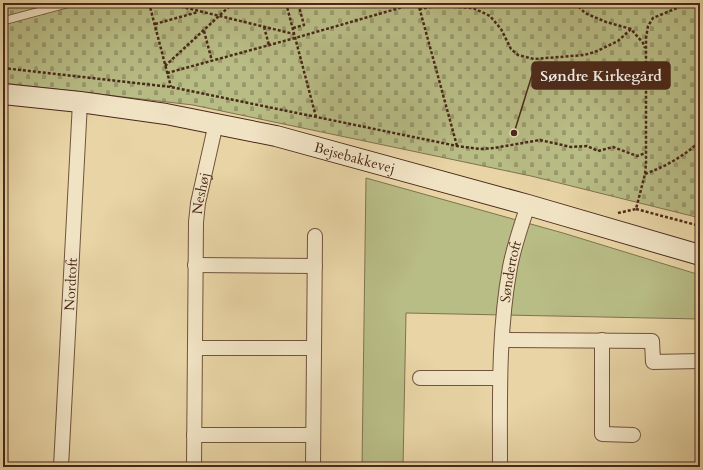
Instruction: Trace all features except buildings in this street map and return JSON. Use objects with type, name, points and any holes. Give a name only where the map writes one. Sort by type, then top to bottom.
[{"type":"street","name":"Bejsebakkevej","points":[[3,94],[80,102],[166,114],[276,136],[528,205],[700,255]]},
{"type":"street","name":"Nordtoft","points":[[61,467],[80,102]]},
{"type":"street","name":"Neshøj","points":[[194,467],[196,222],[198,203],[216,123]]},
{"type":"street","name":"Søndertoft","points":[[500,467],[500,378],[505,296],[510,266],[528,205]]},
{"type":"street","points":[[313,467],[315,236]]},
{"type":"street","points":[[195,265],[315,266]]},
{"type":"street","points":[[502,340],[652,341],[653,362],[700,361]]},
{"type":"street","points":[[602,340],[602,434],[633,435]]},
{"type":"street","points":[[195,348],[314,348]]},
{"type":"street","points":[[420,378],[500,378]]},
{"type":"street","points":[[194,435],[313,435]]},
{"type":"lane","points":[[3,21],[70,3]]},
{"type":"path","points":[[149,3],[170,87]]},
{"type":"path","points":[[166,3],[294,34]]},
{"type":"path","points":[[165,66],[233,3]]},
{"type":"path","points":[[286,3],[316,117]]},
{"type":"path","points":[[293,28],[304,25],[298,3]]},
{"type":"path","points":[[167,73],[418,3],[457,146]]},
{"type":"path","points":[[575,3],[585,13],[606,22],[631,29],[643,43],[646,50]]},
{"type":"path","points":[[636,209],[645,174],[646,50],[648,26],[653,18],[689,3]]},
{"type":"path","points":[[420,9],[443,5],[473,8],[490,16],[501,29],[511,49],[518,55],[534,59],[584,55],[595,52],[618,41],[631,29]]},
{"type":"path","points":[[155,24],[200,11]]},
{"type":"path","points":[[264,27],[269,45]]},
{"type":"path","points":[[204,31],[212,60]]},
{"type":"path","points":[[3,68],[170,87],[457,146],[480,149],[494,148],[540,140],[571,147],[587,146],[598,151],[613,147],[637,156],[646,154]]},
{"type":"path","points":[[645,174],[664,167],[678,159],[700,141]]},
{"type":"path","points":[[616,214],[636,209],[700,226]]},
{"type":"green space","points":[[3,3],[700,3],[700,218],[531,176],[193,105],[3,83]]},
{"type":"green space","points":[[366,178],[563,233],[700,275],[700,319],[406,313],[403,467],[362,467]]},
{"type":"place","name":"Søndre Kirkegård","points":[[514,133]]}]
